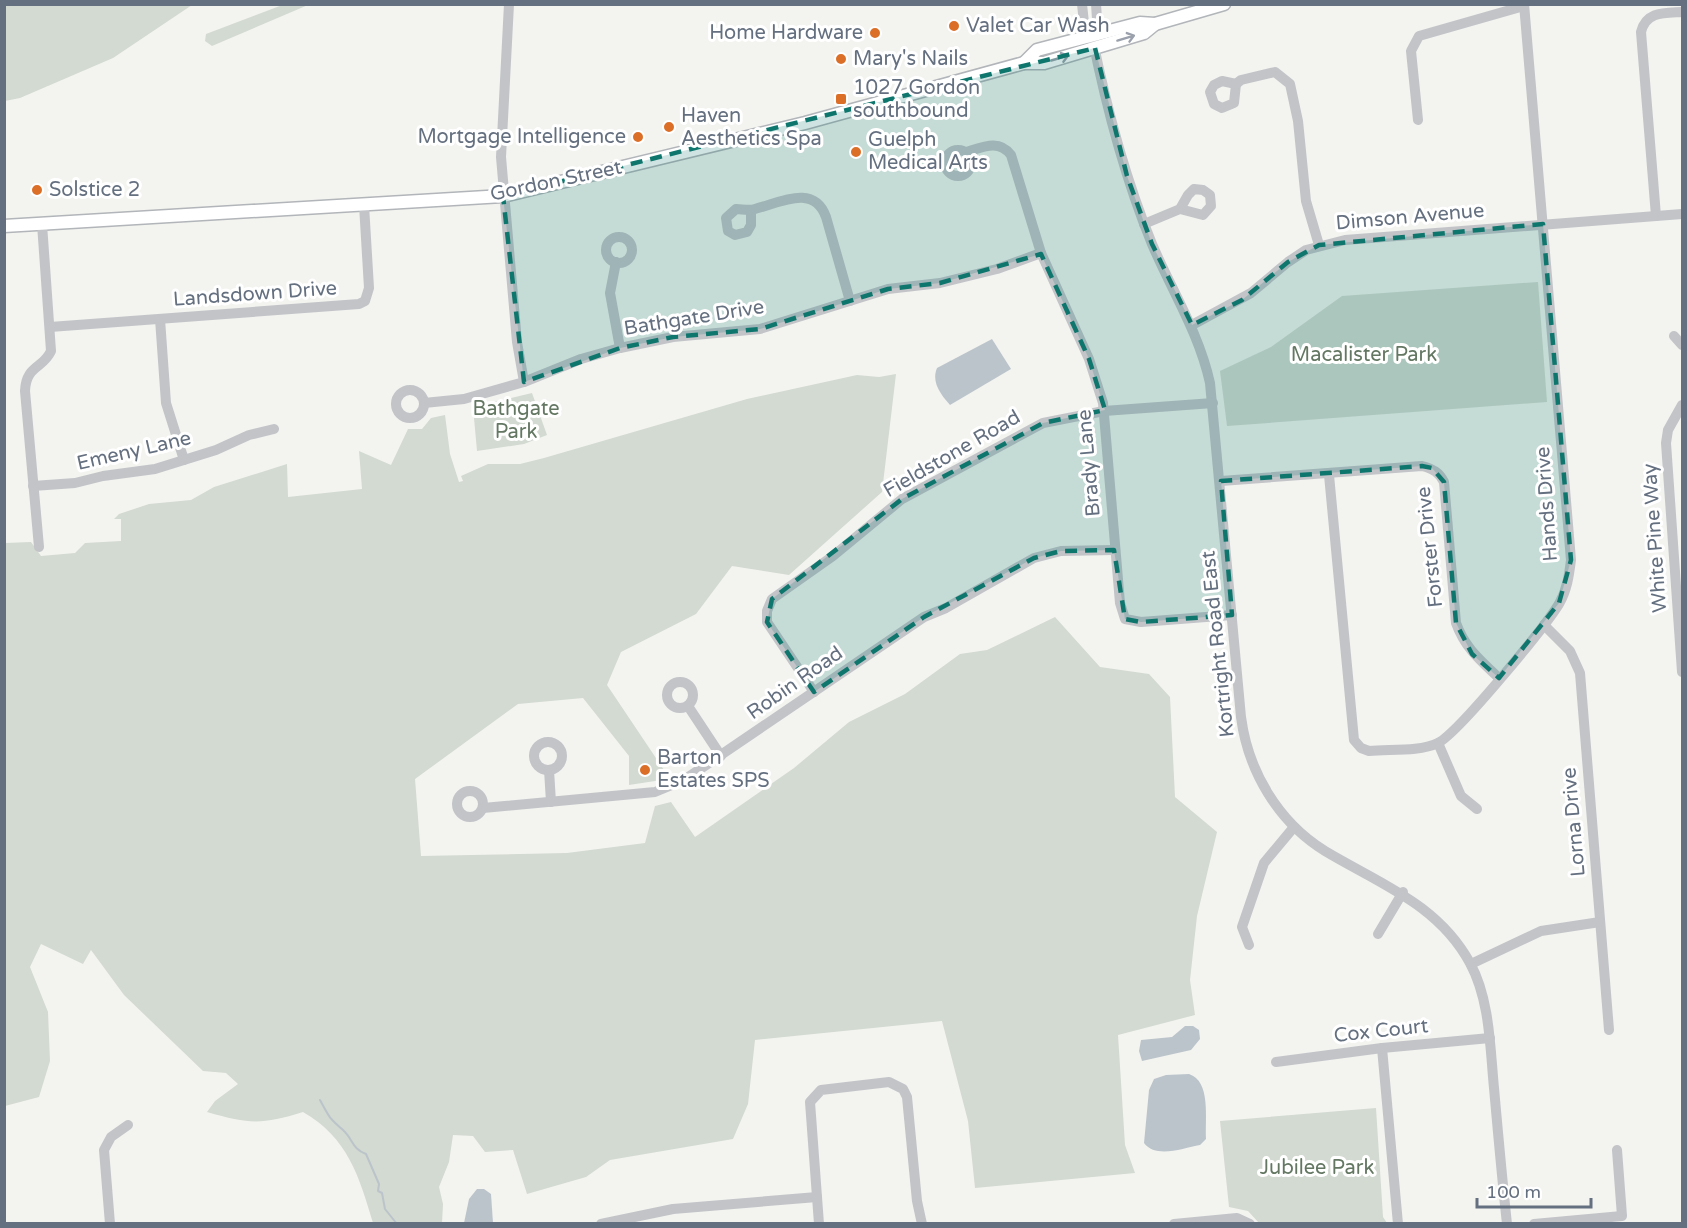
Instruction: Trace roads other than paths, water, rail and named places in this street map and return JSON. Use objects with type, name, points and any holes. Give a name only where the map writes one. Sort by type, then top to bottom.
[{"type":"main road","name":"Gordon Street","points":[[4,226],[503,196],[805,123],[1024,63],[1037,50],[1093,42],[1140,23],[1155,24],[1224,4]]},
{"type":"street","points":[[509,4],[501,157],[517,342],[524,382]]},
{"type":"street","name":"Kortright Road East","points":[[1082,4],[1084,23],[1093,42],[1127,176],[1144,224],[1192,325],[1206,364],[1213,403],[1221,481],[1243,733],[1256,771],[1266,790],[1294,827],[1324,850],[1403,892],[1437,919],[1471,964],[1483,997],[1490,1038],[1507,1224]]},
{"type":"street","points":[[1093,42],[1097,19],[1096,4]]},
{"type":"street","points":[[1418,120],[1411,51],[1419,36],[1524,5]]},
{"type":"street","name":"Hands Drive","points":[[1438,743],[1460,725],[1544,625],[1565,591],[1571,560],[1524,5]]},
{"type":"street","points":[[1656,216],[1641,32],[1643,24],[1652,16],[1683,12]]},
{"type":"street","points":[[1236,84],[1241,80],[1275,72],[1290,84],[1298,121],[1306,201],[1319,245]]},
{"type":"street","name":"Brady Lane","points":[[966,152],[994,145],[1008,152],[1041,253],[1089,359],[1104,411],[1114,550],[1120,603],[1125,619],[1141,622],[1232,615]]},
{"type":"street","points":[[751,210],[798,196],[810,198],[820,206],[826,217],[850,301]]},
{"type":"street","name":"Landsdown Drive","points":[[50,327],[354,305],[365,301],[369,288],[364,205]]},
{"type":"street","points":[[1144,224],[1180,209]]},
{"type":"street","name":"Dimson Avenue","points":[[1192,325],[1242,300],[1288,262],[1319,245],[1345,240],[1683,214]]},
{"type":"street","points":[[39,547],[25,381],[34,366],[49,356],[50,327],[42,224]]},
{"type":"street","name":"Bathgate Drive","points":[[424,403],[464,399],[524,382],[581,359],[620,348],[674,337],[760,329],[888,289],[940,283],[997,269],[1041,253]]},
{"type":"street","points":[[616,262],[610,293],[620,348]]},
{"type":"street","points":[[160,319],[166,403],[184,460]]},
{"type":"street","points":[[1674,336],[1683,345]]},
{"type":"street","name":"Fieldstone Road","points":[[814,692],[767,622],[767,611],[772,599],[833,556],[902,500],[1043,423],[1104,411],[1213,403]]},
{"type":"street","name":"White Pine Way","points":[[1683,405],[1668,430],[1666,443],[1683,672]]},
{"type":"street","name":"Emeny Lane","points":[[33,486],[75,483],[103,476],[141,472],[216,450],[249,435],[274,429]]},
{"type":"street","name":"Forster Drive","points":[[1221,481],[1329,475],[1422,466],[1432,468],[1440,474],[1444,482],[1456,623],[1462,640],[1472,654],[1499,678]]},
{"type":"street","points":[[1329,475],[1354,740],[1361,748],[1369,751],[1438,743],[1461,796],[1477,809]]},
{"type":"street","name":"Robin Road","points":[[483,808],[655,792],[684,780],[721,756],[924,617],[945,608],[1034,558],[1061,551],[1114,550]]},
{"type":"street","name":"Lorna Drive","points":[[1544,625],[1570,651],[1580,673],[1609,1030]]},
{"type":"street","points":[[688,705],[721,756]]},
{"type":"street","points":[[549,770],[551,802]]},
{"type":"street","points":[[1249,945],[1242,927],[1264,863],[1294,827]]},
{"type":"street","points":[[1378,934],[1403,892]]},
{"type":"street","points":[[1471,964],[1541,931],[1600,922]]},
{"type":"street","name":"Cox Court","points":[[1276,1062],[1382,1048],[1490,1038]]},
{"type":"street","points":[[1382,1048],[1398,1224]]},
{"type":"street","points":[[819,1224],[809,1109],[813,1097],[826,1088],[894,1083],[903,1089],[907,1097],[917,1201],[922,1224]]},
{"type":"street","points":[[110,1224],[104,1150],[111,1137],[128,1125]]},
{"type":"street","points":[[1534,1224],[1622,1220],[1617,1150]]},
{"type":"street","points":[[601,1224],[674,1209],[817,1197]]},
{"type":"street","points":[[1174,1224],[1237,1218],[1250,1224]]},
{"type":"waterway","points":[[320,1100],[332,1120],[346,1133],[355,1147],[366,1154],[379,1184],[378,1191],[382,1193],[385,1209],[397,1224]]},
{"type":"place","name":"Valet Car Wash","points":[[954,26]]},
{"type":"place","name":"Home Hardware","points":[[875,33]]},
{"type":"place","name":"Mary's Nails","points":[[841,59]]},
{"type":"place","name":"1027 Gordon southbound","points":[[841,99]]},
{"type":"place","name":"Haven Aesthetics Spa","points":[[669,127]]},
{"type":"place","name":"Mortgage Intelligence","points":[[638,137]]},
{"type":"place","name":"Guelph Medical Arts","points":[[856,152]]},
{"type":"place","name":"Solstice 2","points":[[37,190]]},
{"type":"place","name":"Barton Estates SPS","points":[[645,770]]},
{"type":"park label","name":"Macalister Park","points":[[1364,355]]},
{"type":"park label","name":"Bathgate Park","points":[[516,420]]},
{"type":"park label","name":"Jubilee Park","points":[[1317,1168]]}]
